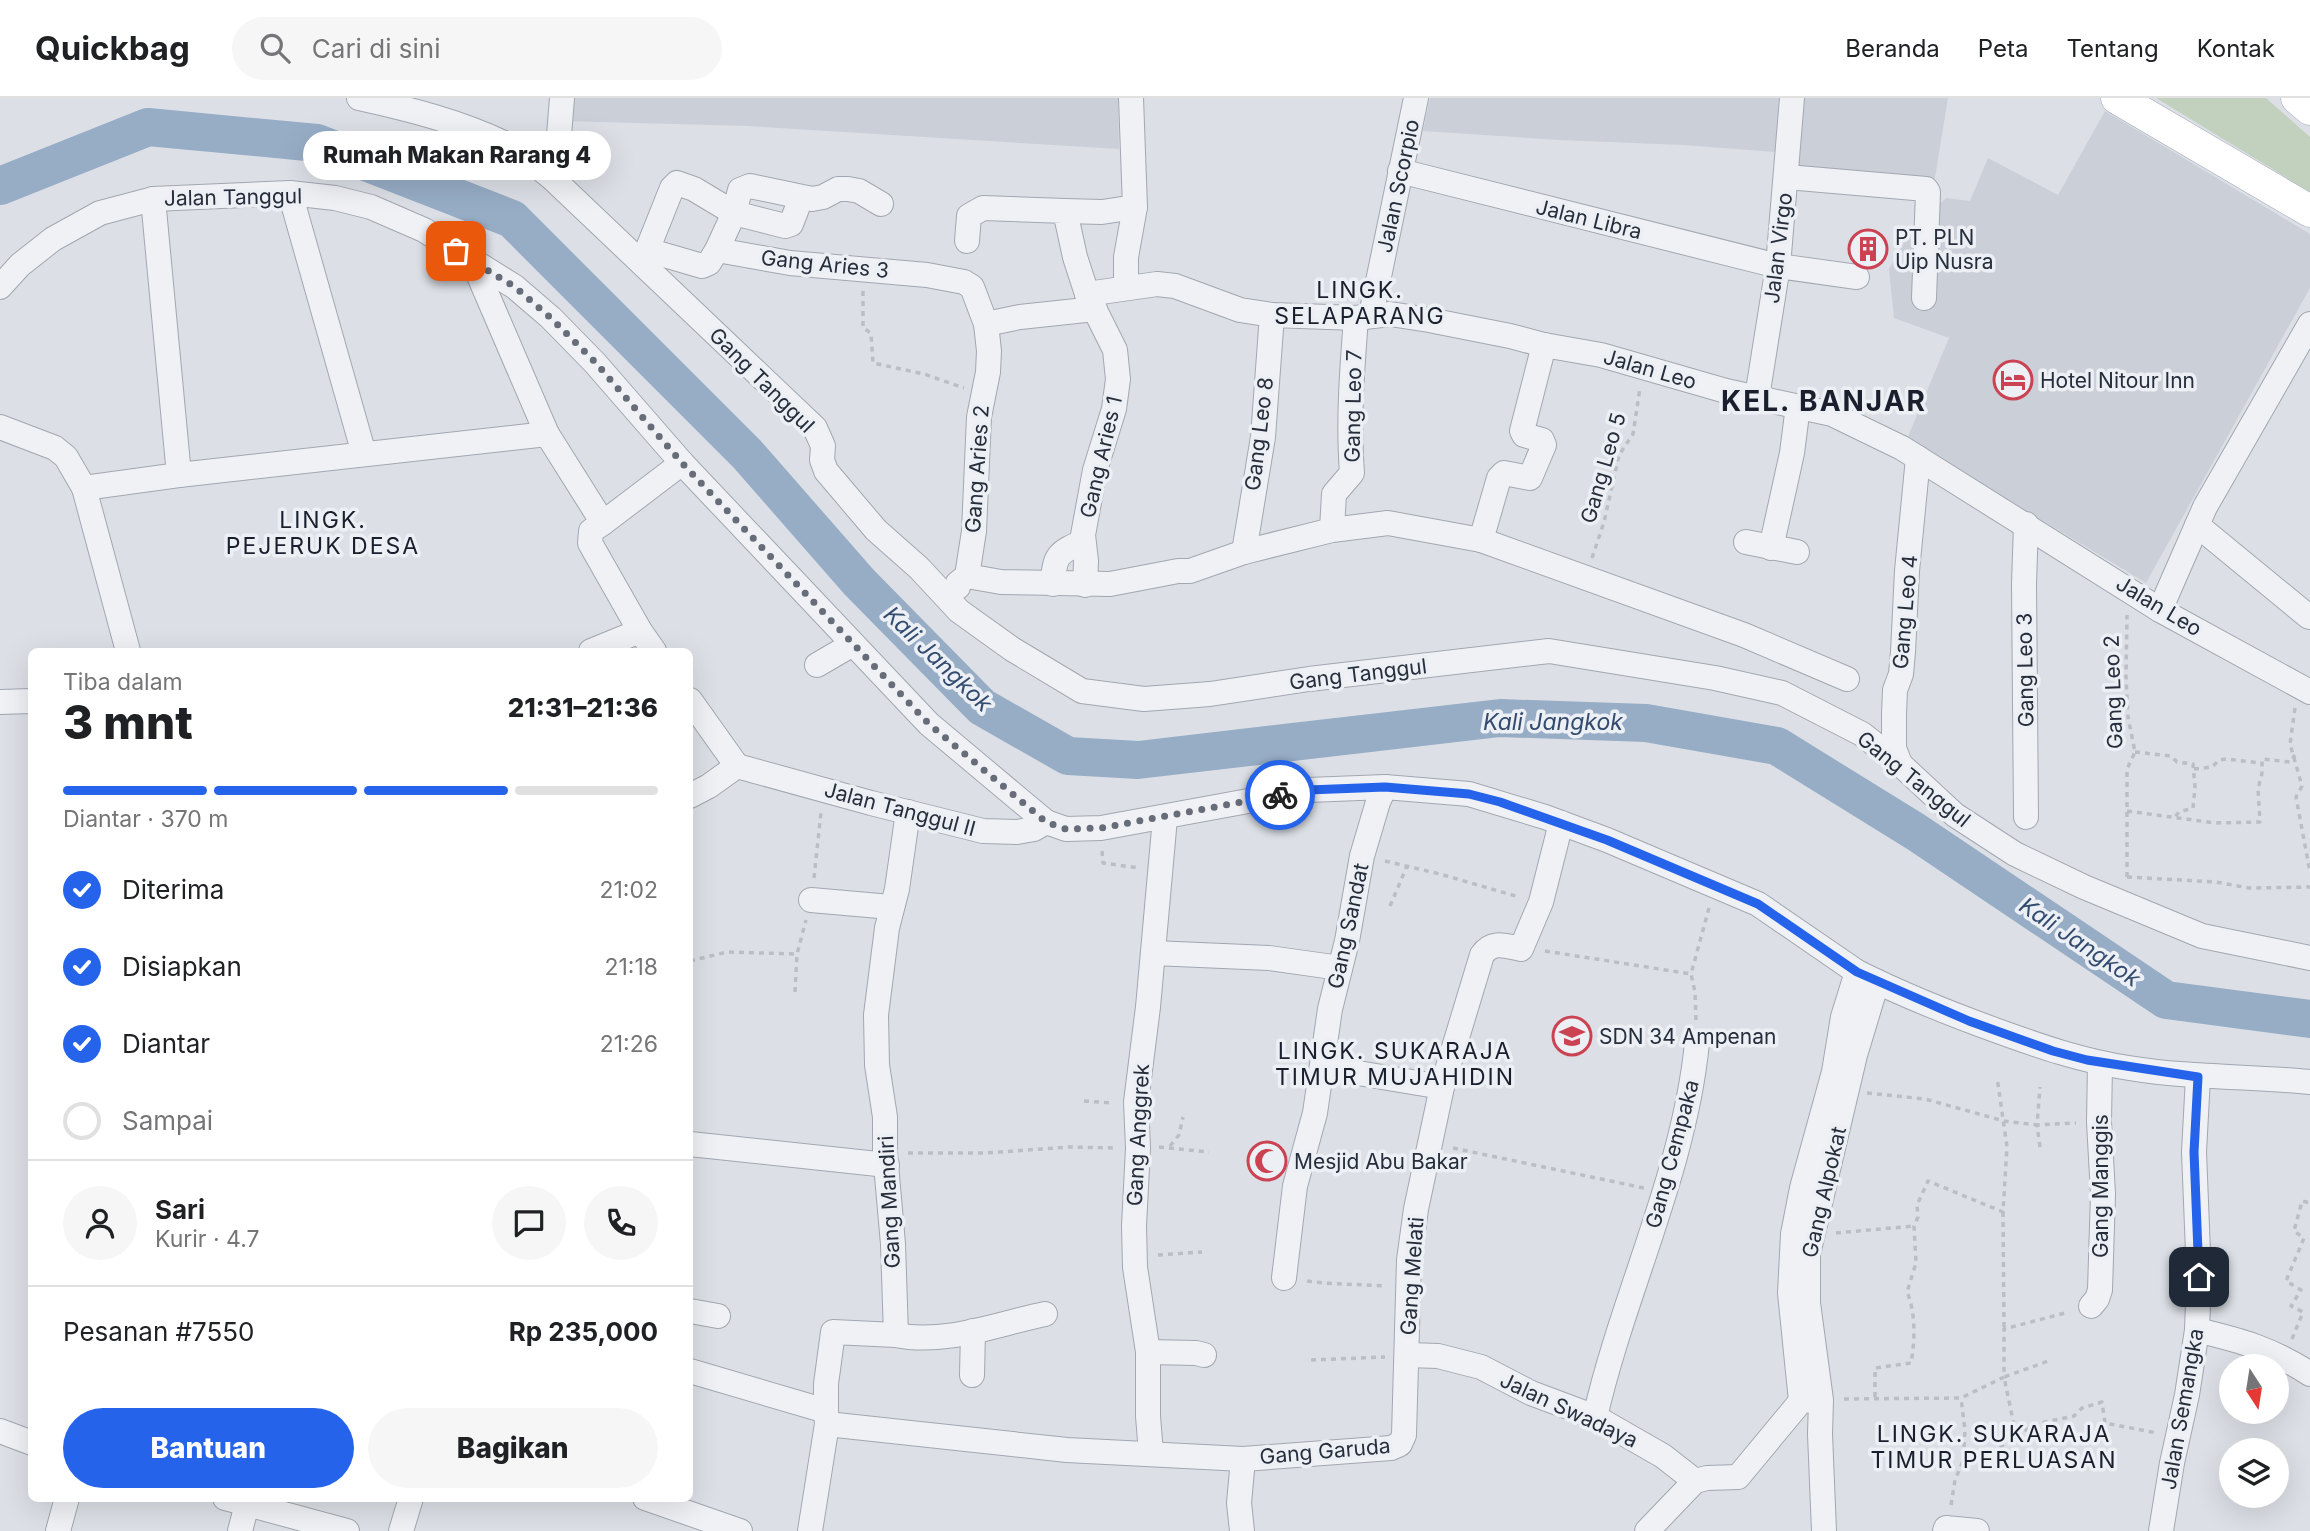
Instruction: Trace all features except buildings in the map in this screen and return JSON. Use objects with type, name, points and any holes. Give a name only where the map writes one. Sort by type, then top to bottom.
[{"type":"main road","points":[[2117,98],[2310,211]]},
{"type":"main road","points":[[2297,98],[2310,109]]},
{"type":"street","name":"Gang Tanggul","points":[[359,98],[428,115],[510,146],[551,177],[645,257],[666,288],[815,428],[823,446],[822,460],[826,471],[876,530],[919,568],[960,592],[1012,649],[1082,691],[1144,699],[1210,694],[1308,679],[1549,651],[1715,678],[1782,693],[1862,734],[1900,764],[1955,815],[2015,854],[2084,887],[2202,936],[2310,958]]},
{"type":"street","points":[[551,177],[558,148],[562,98]]},
{"type":"street","points":[[1126,286],[1126,257],[1135,207],[1131,98]]},
{"type":"street","name":"Jalan Scorpio","points":[[1363,317],[1416,98]]},
{"type":"street","name":"Jalan Virgo","points":[[1757,397],[1778,266],[1792,98]]},
{"type":"street","name":"Jalan Libra","points":[[1400,171],[1778,266],[1857,277]]},
{"type":"street","points":[[1787,177],[1906,185],[1923,188],[1928,192],[1924,298]]},
{"type":"street","points":[[734,213],[709,263],[702,266],[645,257],[673,188],[680,183],[734,213],[785,226],[791,224],[801,198],[823,197],[838,189],[859,191],[881,204]]},
{"type":"street","points":[[290,193],[364,454]]},
{"type":"street","name":"Jalan Tanggul","points":[[0,287],[20,265],[53,239],[100,213],[153,199],[290,193],[335,198],[371,207],[424,230],[515,287],[551,318],[596,363],[682,463],[929,724],[1046,822]]},
{"type":"street","points":[[153,199],[180,475]]},
{"type":"street","points":[[967,241],[969,216],[983,208],[1102,212],[1135,207]]},
{"type":"street","name":"Gang Aries 1","points":[[1065,211],[1075,257],[1091,302],[1115,350],[1118,379],[1107,435],[1095,470],[1083,542],[1086,561],[1085,585]]},
{"type":"street","name":"Gang Aries 3","points":[[717,250],[790,263],[927,275],[964,282],[972,287],[986,324]]},
{"type":"street","points":[[473,262],[547,434],[603,523]]},
{"type":"street","name":"Jalan Leo","points":[[986,324],[1091,302],[1126,286],[1157,284],[1175,286],[1240,310],[1272,315],[1363,317],[1390,314],[1510,335],[1644,366],[1726,391],[1832,414],[1918,458],[2160,610],[2307,691]]},
{"type":"street","name":"Gang Leo 8","points":[[1244,552],[1262,437],[1272,315]]},
{"type":"street","name":"Gang Leo 7","points":[[1332,529],[1334,494],[1352,473],[1349,439],[1352,409],[1350,380],[1363,317]]},
{"type":"street","name":"Gang Aries 2","points":[[960,592],[974,531],[979,417],[988,372],[986,324]]},
{"type":"street","points":[[2160,610],[2201,512],[2289,368],[2310,324]]},
{"type":"street","points":[[1481,540],[1499,478],[1504,473],[1530,478],[1544,445],[1542,440],[1524,435],[1522,431],[1545,345]]},
{"type":"street","points":[[1771,548],[1792,453],[1798,406]]},
{"type":"street","points":[[0,427],[55,448],[66,457],[84,488],[127,648]]},
{"type":"street","points":[[84,488],[547,434]]},
{"type":"street","name":"Gang Leo 4","points":[[1900,764],[1893,737],[1895,690],[1901,674],[1918,458]]},
{"type":"street","points":[[652,648],[590,543],[591,531],[682,463]]},
{"type":"street","points":[[2201,512],[2309,617]]},
{"type":"street","points":[[960,592],[1001,582],[1110,584],[1190,571],[1244,552],[1332,530],[1388,523],[1481,540],[1744,635],[1847,679]]},
{"type":"street","name":"Gang Leo 3","points":[[2026,524],[2026,817]]},
{"type":"street","points":[[1053,584],[1057,556],[1063,550],[1083,542]]},
{"type":"street","points":[[1746,542],[1797,552]]},
{"type":"street","points":[[598,648],[640,631]]},
{"type":"street","points":[[817,665],[853,644]]},
{"type":"street","points":[[0,702],[28,701]]},
{"type":"street","points":[[693,704],[737,766],[693,794]]},
{"type":"street","name":"Jalan Tanggul II","points":[[737,766],[983,831],[1017,832],[1034,829],[1046,822],[1066,829],[1101,828],[1308,790],[1385,787],[1469,794],[1561,823],[1758,904],[1867,977],[1969,1021],[2053,1051],[2101,1063],[2198,1077],[2310,1082]]},
{"type":"street","name":"Gang Sandat","points":[[1284,1278],[1295,1186],[1315,1113],[1330,1009],[1348,941],[1362,856],[1385,787]]},
{"type":"street","name":"Gang Mandiri","points":[[896,1335],[893,1244],[885,1117],[877,1065],[876,1015],[889,917],[897,889],[908,812]]},
{"type":"street","name":"Gang Anggrek","points":[[1152,1453],[1148,1416],[1148,1352],[1135,1254],[1136,1102],[1165,818]]},
{"type":"street","points":[[1521,949],[1541,902],[1561,823]]},
{"type":"street","points":[[811,900],[889,917]]},
{"type":"street","name":"Gang Melati","points":[[1408,1355],[1409,1260],[1416,1209],[1442,1087],[1482,955],[1487,948],[1496,944],[1521,949]]},
{"type":"street","points":[[1153,953],[1269,958],[1339,968]]},
{"type":"street","points":[[1823,1151],[1843,1017],[1867,977]]},
{"type":"street","name":"Gang Alpokat","points":[[1824,1531],[1820,1434],[1811,1400],[1808,1254],[1802,1235],[1823,1151],[1848,1091],[1867,977]]},
{"type":"street","name":"Gang Cempaka","points":[[1595,1417],[1619,1326],[1683,1130],[1693,1085],[1697,1043]]},
{"type":"street","name":"Gang Manggis","points":[[2091,1306],[2100,1290],[2101,1063]]},
{"type":"street","points":[[1322,1067],[1442,1087]]},
{"type":"street","name":"Jalan Semangka","points":[[2161,1531],[2197,1330],[2199,1277],[2194,1152],[2198,1077]]},
{"type":"street","points":[[693,1144],[886,1159]]},
{"type":"street","points":[[693,1312],[718,1316]]},
{"type":"street","points":[[810,1531],[826,1418],[826,1384],[833,1332],[925,1338],[974,1331],[1045,1314]]},
{"type":"street","points":[[2197,1330],[2250,1342],[2276,1354]]},
{"type":"street","points":[[972,1375],[974,1331]]},
{"type":"street","points":[[1148,1352],[1196,1353],[1205,1356]]},
{"type":"street","name":"Jalan Swadaya","points":[[1408,1355],[1438,1356],[1481,1367],[1531,1392],[1595,1417],[1662,1456],[1695,1481]]},
{"type":"street","name":"Gang Garuda","points":[[693,1372],[826,1418],[1067,1450],[1243,1459],[1391,1448],[1400,1444],[1404,1436],[1408,1355]]},
{"type":"street","points":[[2289,1361],[2310,1374]]},
{"type":"street","points":[[1647,1531],[1695,1481],[1738,1477],[1811,1400]]},
{"type":"street","points":[[0,1431],[28,1436]]},
{"type":"street","name":"Gang Garuda","points":[[1242,1531],[1239,1503],[1243,1459]]},
{"type":"street","points":[[58,1531],[66,1502]]},
{"type":"street","points":[[236,1502],[240,1531]]},
{"type":"street","points":[[240,1502],[340,1530]]},
{"type":"street","points":[[401,1531],[410,1502]]},
{"type":"street","points":[[657,1502],[740,1531]]},
{"type":"street","points":[[1946,1529],[1978,1531]]},
{"type":"path","points":[[862,269],[863,328],[871,333],[873,363],[924,374],[982,393]]},
{"type":"path","name":"Gang Leo 5","points":[[1585,578],[1604,522],[1619,455],[1633,434],[1644,366]]},
{"type":"path","name":"Gang Leo 2","points":[[2128,589],[2126,677],[2128,717],[2134,752],[2127,769],[2127,877],[2217,882],[2249,888],[2310,887]]},
{"type":"path","points":[[2307,691],[2293,712],[2290,744],[2302,786],[2296,797],[2310,872]]},
{"type":"path","points":[[2134,752],[2171,756],[2177,762],[2193,764],[2193,807],[2179,812],[2175,817]]},
{"type":"path","points":[[2127,811],[2215,823],[2260,822],[2258,789],[2262,759],[2290,762],[2295,755]]},
{"type":"path","points":[[2194,769],[2212,767],[2219,760],[2225,759],[2261,763]]},
{"type":"path","points":[[1101,828],[1103,863],[1159,871]]},
{"type":"path","points":[[1390,905],[1407,866],[1541,902]]},
{"type":"path","points":[[1697,1043],[1692,974],[1715,886]]},
{"type":"path","points":[[1521,949],[1551,951],[1692,974]]},
{"type":"path","points":[[693,960],[727,952],[797,954]]},
{"type":"path","points":[[1997,1077],[2007,1147],[2003,1212],[2004,1377],[2016,1435]]},
{"type":"path","points":[[2040,1087],[2037,1125],[2040,1147]]},
{"type":"path","points":[[1848,1091],[1925,1100],[2004,1121],[2037,1125],[2099,1122]]},
{"type":"path","points":[[1084,1101],[1136,1102]]},
{"type":"path","points":[[1183,1117],[1179,1135],[1170,1146],[1209,1152]]},
{"type":"path","points":[[1429,1143],[1664,1192]]},
{"type":"path","points":[[886,1159],[1069,1147],[1137,1148]]},
{"type":"path","points":[[1875,1397],[1875,1368],[1912,1363],[1915,1343],[1912,1303],[1907,1292],[1916,1263],[1914,1226],[1918,1217],[1917,1205],[1928,1181],[2003,1212]]},
{"type":"path","points":[[2286,1354],[2303,1312],[2291,1306],[2301,1290],[2286,1280],[2304,1238],[2294,1231],[2302,1200],[2310,1203]]},
{"type":"path","points":[[1802,1235],[1914,1226]]},
{"type":"path","points":[[1135,1254],[1202,1252]]},
{"type":"path","points":[[1284,1278],[1409,1289]]},
{"type":"path","points":[[2004,1329],[2091,1306]]},
{"type":"path","points":[[1311,1360],[1354,1360],[1408,1355]]},
{"type":"path","points":[[1811,1400],[1875,1397],[1961,1398],[2004,1377],[2050,1360]]},
{"type":"path","points":[[1946,1529],[1954,1498],[1955,1480],[1963,1461],[1965,1430],[1961,1398]]},
{"type":"path","points":[[1963,1461],[1990,1455],[2016,1435],[2040,1423],[2074,1416],[2082,1408],[2102,1402],[2105,1423],[2179,1438]]},
{"type":"shaded area","points":[[565,98],[1118,98],[1119,149],[747,126],[564,121]]},
{"type":"shaded area","points":[[1430,98],[1779,98],[1775,152],[1423,131]]},
{"type":"shaded area","points":[[1802,98],[1948,98],[1931,202],[1795,173]]},
{"type":"shaded area","points":[[2105,111],[2310,234],[2310,288],[2146,583],[1907,439],[1949,338],[1894,318],[1889,269],[1909,233],[1946,198],[1970,201],[1988,158],[2058,195]]},
{"type":"green space","points":[[2156,98],[2266,98],[2310,137],[2310,192]]},
{"type":"waterway","name":"Kali Jangkok","points":[[0,186],[148,127],[317,143],[512,219],[747,454],[859,582],[982,707],[1068,756],[1138,760],[1500,718],[1646,723],[1777,746],[1916,832],[2166,1000],[2310,1019]]},
{"type":"way so far","points":[[456,251],[515,287],[551,318],[596,363],[682,463],[929,724],[1046,822],[1066,829],[1101,828],[1280,795]]},
{"type":"place","name":"PT. PLN Uip Nusra","points":[[1868,249]]},
{"type":"place","name":"Rumah Makan Rarang 4","points":[[456,251]]},
{"type":"place","name":"Hotel Nitour Inn","points":[[2013,380]]},
{"type":"place","name":"SDN 34 Ampenan","points":[[1572,1036]]},
{"type":"place","name":"Mesjid Abu Bakar","points":[[1267,1161]]},
{"type":"district","name":"LINGK. SELAPARANG","points":[[1360,303]]},
{"type":"district","name":"KEL. BANJAR","points":[[1824,401]]},
{"type":"district","name":"LINGK. PEJERUK DESA","points":[[323,533]]},
{"type":"district","name":"LINGK. SUKARAJA TIMUR MUJAHIDIN","points":[[1395,1064]]},
{"type":"district","name":"LINGK. SUKARAJA TIMUR PERLUASAN","points":[[1994,1447]]},
{"type":"route","points":[[1280,795],[1308,790],[1385,787],[1469,794],[1500,802],[1607,840],[1758,904],[1857,972],[1969,1021],[2053,1051],[2087,1060],[2198,1077],[2194,1152],[2199,1277]]}]
